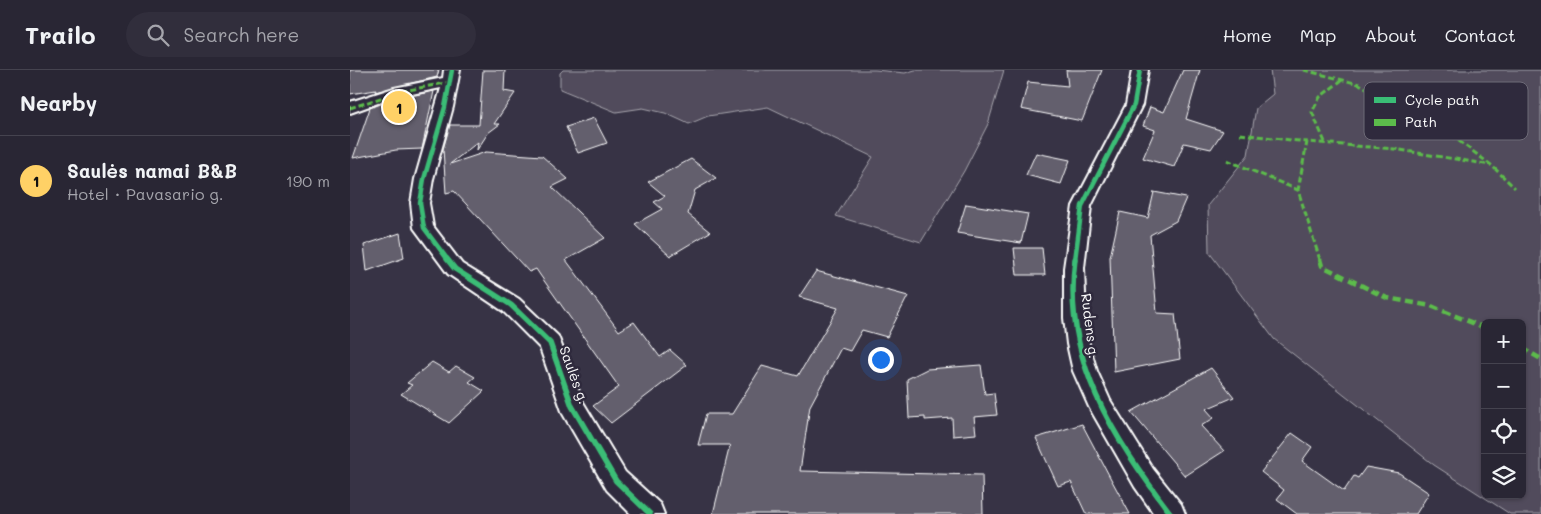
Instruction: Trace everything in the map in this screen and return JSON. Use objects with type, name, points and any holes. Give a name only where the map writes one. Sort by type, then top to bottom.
[{"type":"street","name":"Rudens g.","points":[[1140,70],[1134,106],[1082,206],[1074,268],[1075,318],[1078,344],[1085,371],[1101,407],[1144,478],[1172,514]]},
{"type":"street","points":[[350,108],[372,98],[451,76]]},
{"type":"street","name":"Saulės g.","points":[[451,76],[445,107],[424,178],[420,202],[424,228],[455,269],[511,305],[550,343],[572,406],[616,481],[650,514]]},
{"type":"shaded area","points":[[563,70],[875,70],[905,73],[915,70],[1004,70],[988,124],[964,171],[921,242],[836,216],[873,157],[768,107],[708,116],[689,124],[665,113],[643,108],[616,112],[560,89],[560,73]]},
{"type":"shaded area","points":[[1270,70],[1541,70],[1541,514],[1510,514],[1487,499],[1526,499],[1526,319],[1481,319],[1481,495],[1434,465],[1274,339],[1209,252],[1208,205],[1248,155],[1256,108],[1273,94]]},
{"type":"building","points":[[350,70],[439,70],[437,77],[375,92],[376,90],[350,94]]},
{"type":"building","points":[[483,70],[505,70],[504,91],[515,93],[494,124],[500,124],[488,133],[477,150],[478,142],[450,164],[486,152],[542,156],[568,179],[552,187],[605,238],[566,260],[619,331],[634,322],[660,357],[670,350],[687,365],[611,423],[593,406],[619,387],[536,269],[529,272],[454,191],[446,193],[443,149],[450,125],[479,125]]},
{"type":"building","points":[[1066,70],[1102,70],[1082,121],[1021,109],[1028,82],[1068,86]]},
{"type":"building","points":[[1183,70],[1200,70],[1186,119],[1223,131],[1211,149],[1184,143],[1174,167],[1143,158],[1155,130],[1143,126],[1150,107],[1164,112]]},
{"type":"building","points":[[434,91],[422,149],[396,150],[353,158],[370,108],[392,100]]},
{"type":"building","points":[[594,118],[607,143],[578,153],[566,127]]},
{"type":"building","points":[[1036,153],[1070,160],[1061,184],[1026,175]]},
{"type":"building","points":[[691,159],[716,178],[695,190],[688,214],[710,232],[670,256],[635,224],[662,209],[654,202],[665,196],[648,182]]},
{"type":"building","points":[[1154,192],[1186,198],[1176,221],[1150,235],[1157,313],[1175,314],[1180,359],[1114,372],[1110,257],[1120,212],[1148,218]]},
{"type":"building","points":[[966,204],[1028,214],[1021,243],[957,233]]},
{"type":"building","points":[[400,233],[404,258],[367,271],[364,245]]},
{"type":"building","points":[[1014,248],[1042,248],[1045,275],[1017,275]]},
{"type":"building","points":[[816,271],[908,296],[887,337],[862,330],[850,351],[841,348],[810,406],[800,471],[982,475],[983,514],[713,514],[730,445],[698,445],[706,414],[732,414],[762,366],[798,376],[838,308],[799,297]]},
{"type":"building","points":[[432,362],[449,372],[456,366],[475,377],[469,382],[484,391],[449,423],[401,394],[412,385],[407,383]]},
{"type":"building","points":[[981,365],[985,394],[994,393],[997,415],[974,417],[976,434],[953,436],[952,418],[925,420],[925,417],[909,418],[907,379],[927,369]]},
{"type":"building","points":[[1211,368],[1234,397],[1206,409],[1214,418],[1201,426],[1224,451],[1185,476],[1131,412]]},
{"type":"building","points":[[1082,424],[1130,514],[1086,514],[1071,482],[1058,486],[1036,438]]},
{"type":"building","points":[[1292,433],[1312,447],[1302,461],[1344,491],[1354,476],[1358,478],[1366,467],[1399,473],[1429,493],[1416,514],[1297,514],[1277,499],[1284,490],[1261,472]]},
{"type":"marked path","points":[[1304,70],[1364,87]]},
{"type":"marked path","points":[[1325,142],[1312,112],[1320,97],[1342,80]]},
{"type":"marked path","points":[[350,108],[399,92],[450,82]]},
{"type":"marked path","points":[[1240,134],[1307,142]]},
{"type":"marked path","points":[[1458,140],[1491,165],[1515,188]]},
{"type":"marked path","points":[[1481,326],[1431,306],[1387,298],[1364,285],[1322,266],[1298,190],[1307,142],[1394,149],[1491,165]]},
{"type":"marked path","points":[[1227,160],[1298,190]]},
{"type":"marked path","points":[[1526,350],[1541,359]]},
{"type":"cycle path","points":[[452,70],[445,107],[424,179],[420,203],[424,228],[455,269],[511,305],[550,343],[572,406],[616,481],[650,514]]},
{"type":"cycle path","points":[[1140,70],[1134,105],[1082,206],[1074,268],[1075,318],[1078,344],[1085,371],[1101,407],[1144,478],[1171,514]]},
{"type":"place","name":"Saulės namai B&B","points":[[399,107]]}]
